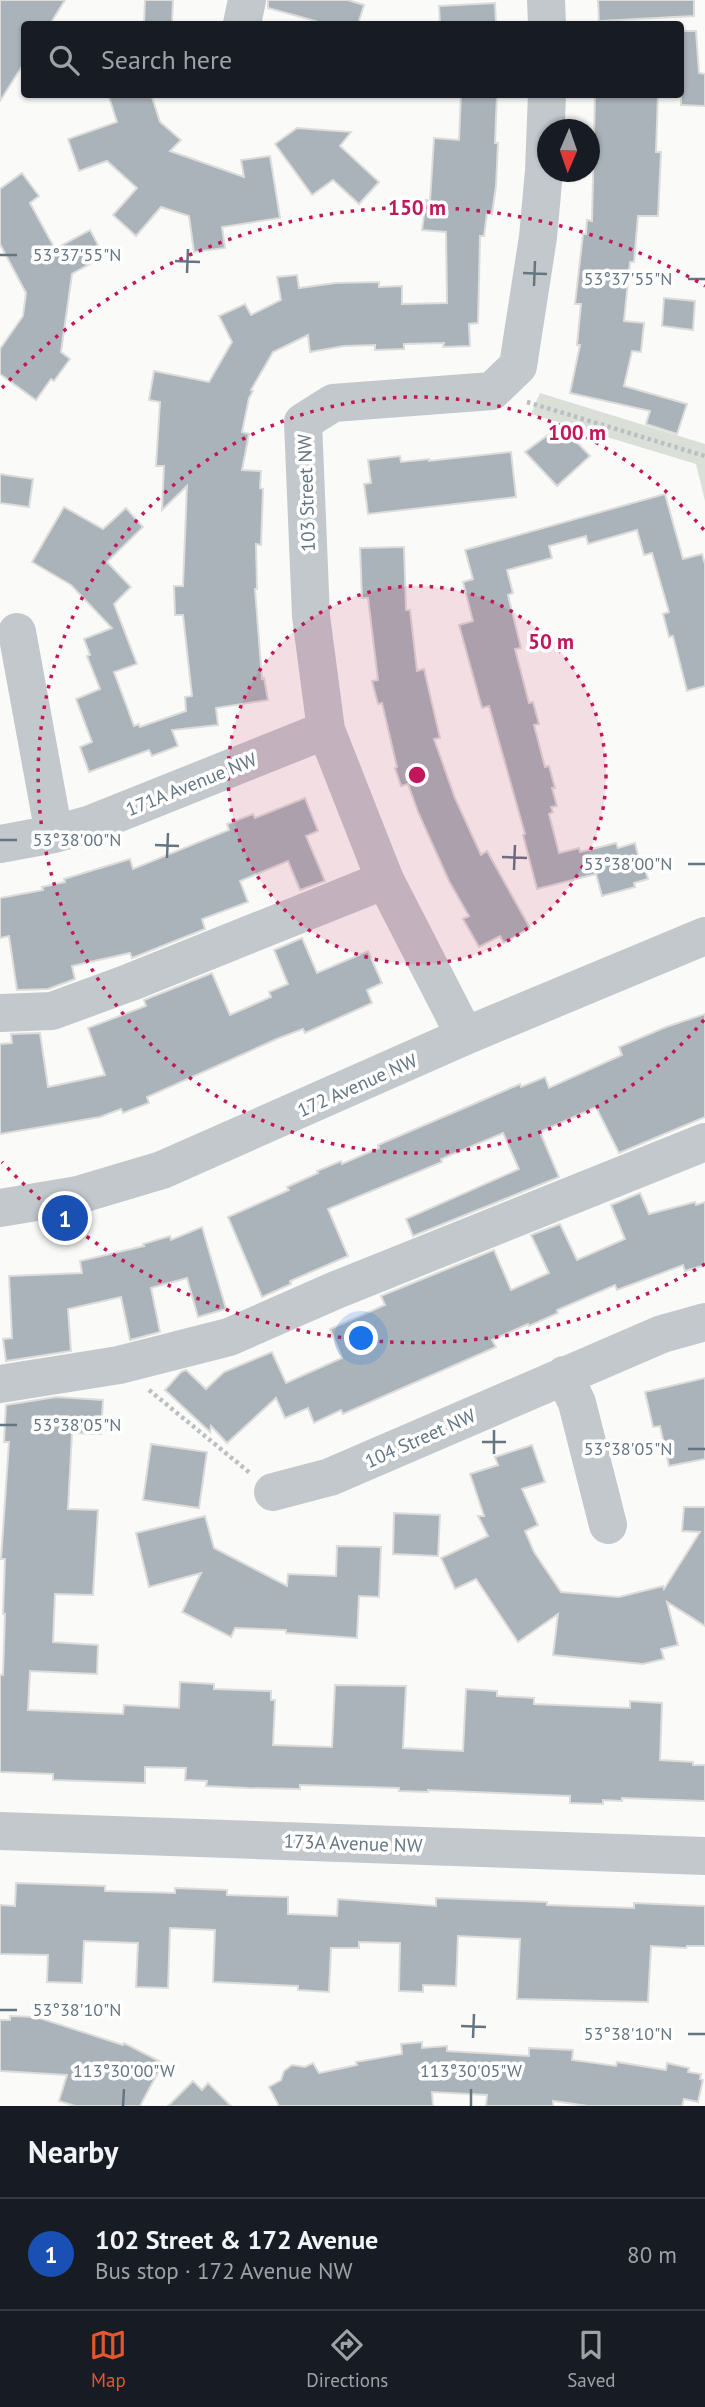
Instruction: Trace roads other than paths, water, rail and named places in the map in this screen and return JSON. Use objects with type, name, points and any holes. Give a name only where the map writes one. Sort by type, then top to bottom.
[{"type":"street","points":[[243,21],[247,0]]},
{"type":"street","points":[[546,0],[547,21]]},
{"type":"street","name":"103 Street NW","points":[[465,1037],[385,880],[326,730],[311,616],[303,422],[333,403],[492,391],[518,366],[538,237],[547,98]]},
{"type":"street","points":[[18,632],[54,834]]},
{"type":"street","name":"171A Avenue NW","points":[[0,844],[91,824],[326,730]]},
{"type":"street","points":[[0,1013],[52,1011],[385,880]]},
{"type":"street","name":"172 Avenue NW","points":[[0,1208],[78,1195],[162,1170],[465,1037],[705,936]]},
{"type":"street","points":[[0,1384],[118,1365],[229,1337],[336,1290],[705,1142]]},
{"type":"street","name":"104 Street NW","points":[[273,1492],[330,1477],[662,1334],[705,1322]]},
{"type":"street","points":[[564,1375],[577,1403],[608,1525]]},
{"type":"street","name":"173A Avenue NW","points":[[0,1831],[705,1856]]},
{"type":"place","name":"102 Street & 172 Avenue","points":[[65,1218]]}]
